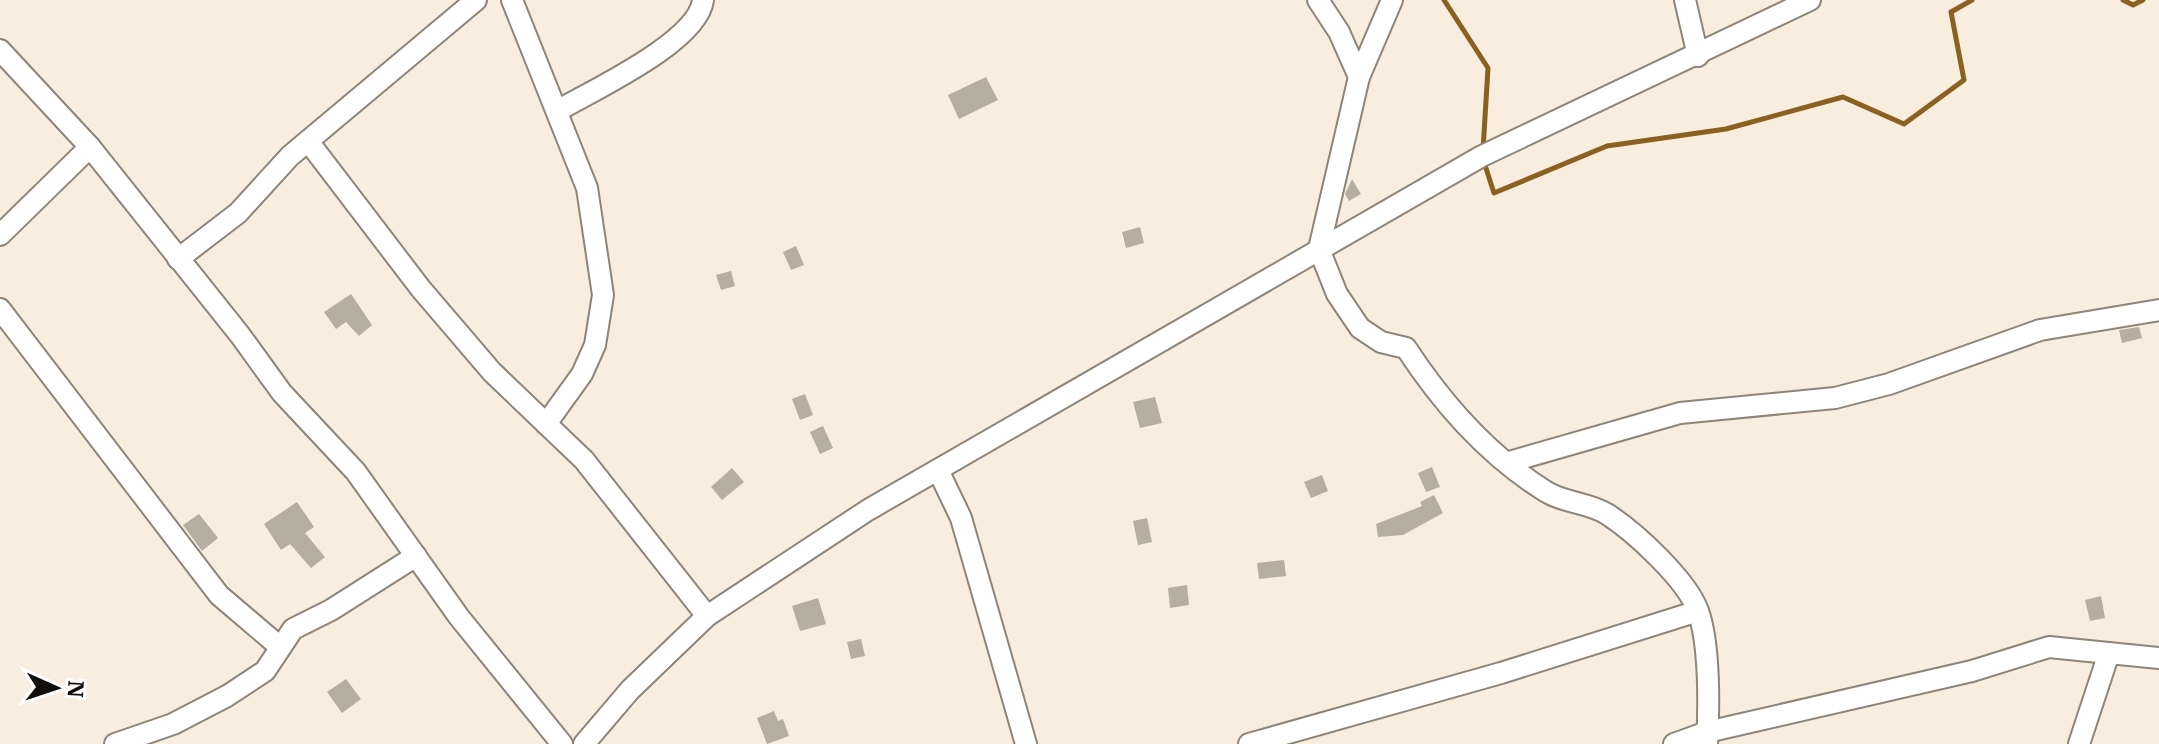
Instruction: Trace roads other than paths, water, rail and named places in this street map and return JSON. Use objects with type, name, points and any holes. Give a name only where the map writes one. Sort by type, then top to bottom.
[{"type":"street","points":[[178,259],[238,213],[308,141],[476,0]]},
{"type":"street","points":[[512,0],[587,188],[597,243],[603,314],[595,345],[582,374],[546,424]]},
{"type":"street","points":[[557,111],[678,39],[697,18],[703,0]]},
{"type":"street","points":[[1318,0],[1339,32],[1359,77]]},
{"type":"street","points":[[1392,0],[1359,77],[1319,249],[1337,294],[1360,328],[1381,342],[1406,348],[1445,404],[1509,462],[1547,493],[1607,514],[1682,584],[1698,611],[1704,646],[1707,738]]},
{"type":"street","points":[[1685,0],[1698,56]]},
{"type":"street","points":[[584,744],[630,690],[707,616],[868,510],[1482,156],[1698,56],[1810,0]]},
{"type":"street","points":[[0,50],[90,147],[282,393],[356,472],[459,617],[562,744]]},
{"type":"street","points":[[308,141],[421,289],[492,372],[584,460],[707,616]]},
{"type":"street","points":[[0,235],[90,147]]},
{"type":"street","points":[[0,309],[219,595],[280,647]]},
{"type":"street","points":[[1509,462],[1680,413],[1848,394],[1995,349],[2040,330],[2159,310]]},
{"type":"street","points":[[938,470],[961,518],[1026,744]]},
{"type":"street","points":[[115,744],[173,724],[227,696],[265,671],[293,629],[331,610],[416,556]]},
{"type":"street","points":[[1249,744],[1501,673],[1698,611]]},
{"type":"street","points":[[1674,744],[1972,671],[2022,652],[2049,647],[2159,658]]},
{"type":"street","points":[[2079,744],[2109,653]]},
{"type":"waterway","points":[[1444,0],[1488,68],[1483,150]]},
{"type":"waterway","points":[[1483,159],[1494,193],[1607,146],[1726,129],[1843,97],[1904,124],[1964,80],[1951,12],[1972,0]]},
{"type":"waterway","points":[[2123,0],[2133,5],[2143,0]]}]
